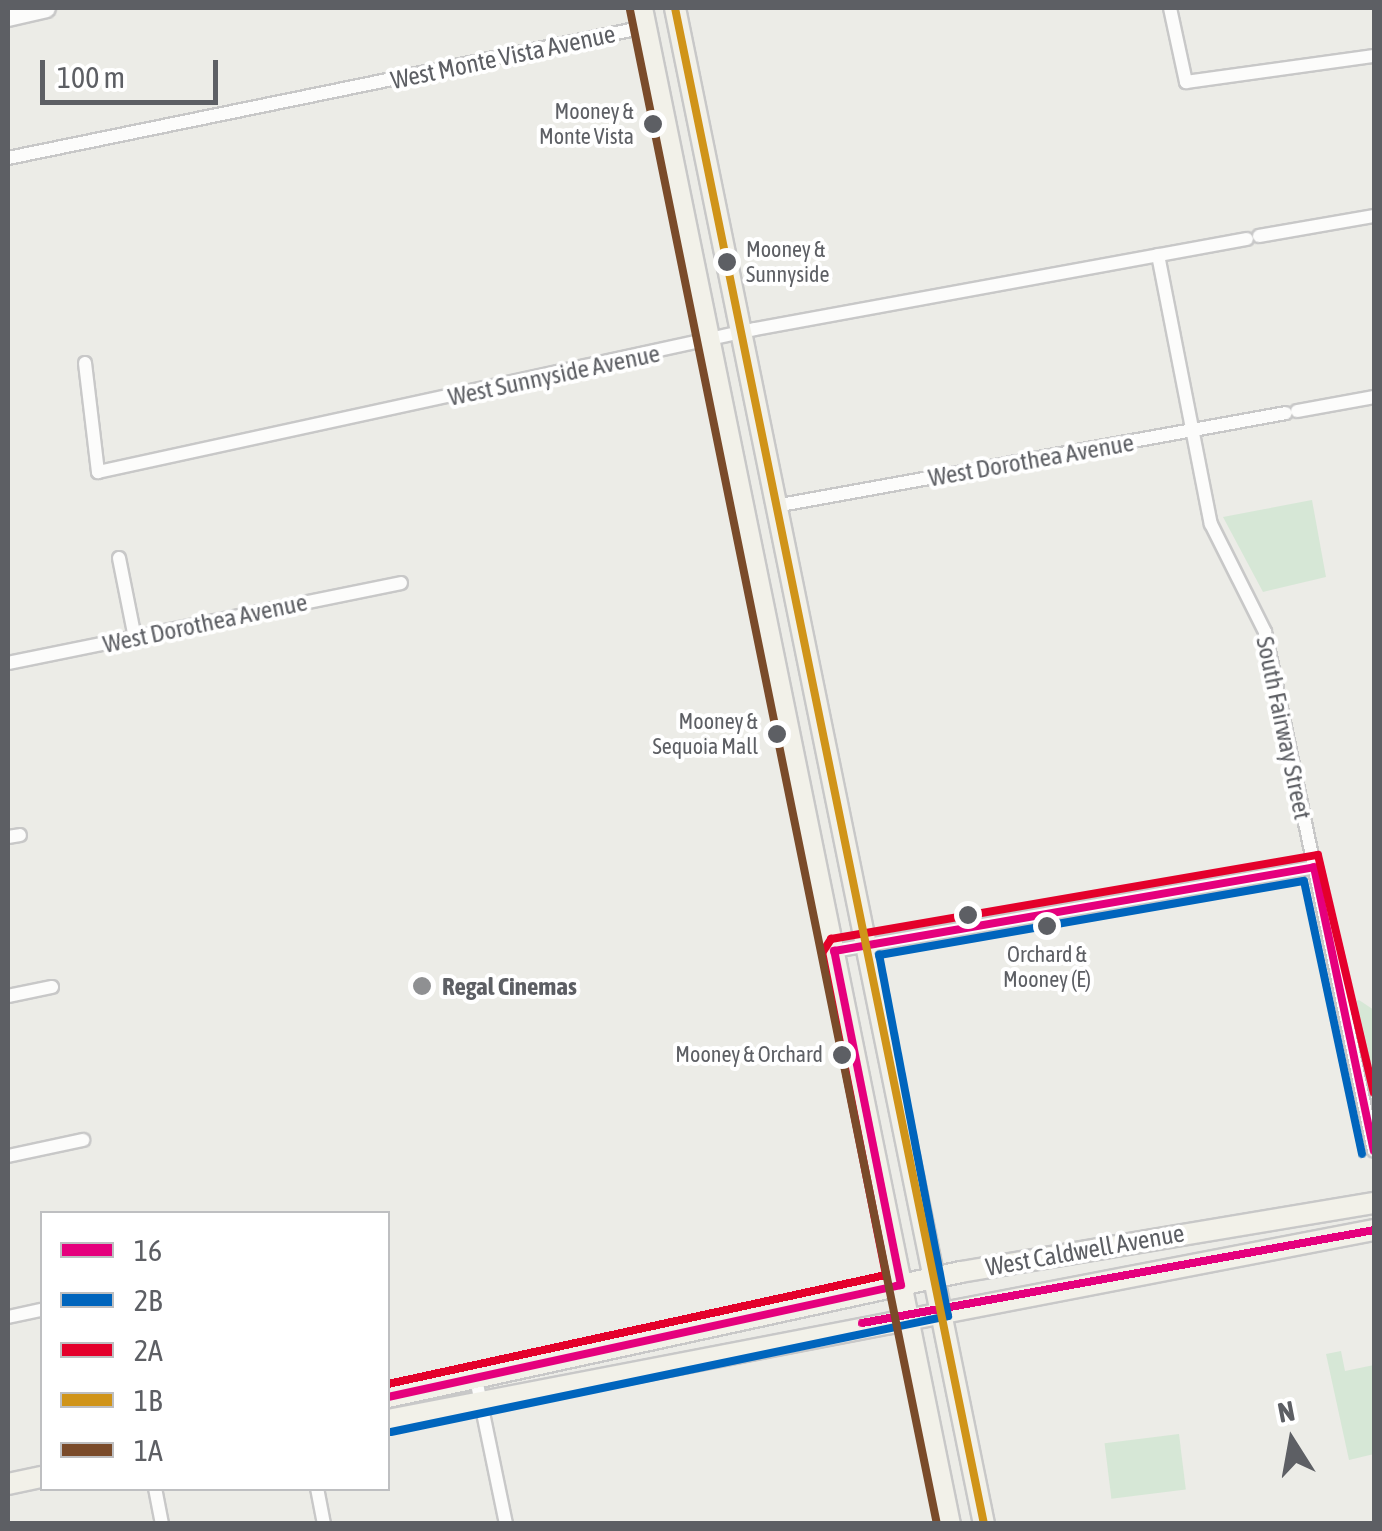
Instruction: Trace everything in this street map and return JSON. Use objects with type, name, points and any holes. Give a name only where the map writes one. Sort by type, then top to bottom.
[{"type":"main road","points":[[676,8],[738,333],[984,1524]]},
{"type":"main road","points":[[644,17],[950,1524]]},
{"type":"main road","name":"West Caldwell Avenue","points":[[390,1397],[933,1278],[1374,1203]]},
{"type":"main road","name":"West Caldwell Avenue","points":[[390,1420],[939,1306],[1374,1230]]},
{"type":"main road","points":[[8,1484],[40,1477]]},
{"type":"street","points":[[8,17],[46,8]]},
{"type":"street","points":[[1170,8],[1186,82],[1374,56]]},
{"type":"street","name":"West Monte Vista Avenue","points":[[8,158],[644,17]]},
{"type":"street","name":"West Sunnyside Avenue","points":[[84,363],[98,472],[738,333],[1374,216]]},
{"type":"street","name":"South Fairway Street","points":[[1158,255],[1217,542],[1265,632],[1374,1151]]},
{"type":"street","name":"West Dorothea Avenue","points":[[775,506],[1374,397]]},
{"type":"street","points":[[119,558],[135,638]]},
{"type":"street","name":"West Dorothea Avenue","points":[[8,663],[402,583]]},
{"type":"street","points":[[834,952],[1314,866]]},
{"type":"street","points":[[8,996],[52,988]]},
{"type":"street","points":[[8,1156],[83,1140]]},
{"type":"street","points":[[8,1317],[40,1310]]},
{"type":"street","points":[[476,1379],[506,1524]]},
{"type":"street","points":[[156,1491],[162,1524]]},
{"type":"street","points":[[318,1491],[324,1524]]},
{"type":"green space","points":[[1312,500],[1326,577],[1263,592],[1223,517]]},
{"type":"green space","points":[[1359,1000],[1374,1010],[1373,1091],[1350,1003]]},
{"type":"green space","points":[[1341,1351],[1345,1371],[1374,1365],[1374,1454],[1349,1460],[1326,1354]]},
{"type":"green space","points":[[1179,1434],[1186,1490],[1111,1499],[1105,1443]]},
{"type":"transit line","name":"1B","points":[[675,8],[984,1524]]},
{"type":"transit line","name":"1A","points":[[630,10],[937,1524]]},
{"type":"transit line","name":"2A","points":[[390,1384],[886,1275],[822,953],[831,939],[1318,855],[1374,1093]]},
{"type":"transit line","name":"16","points":[[390,1397],[901,1285],[834,951],[1314,867],[1374,1151]]},
{"type":"transit line","name":"2B","points":[[391,1432],[948,1316],[879,955],[1304,881],[1362,1154]]},
{"type":"transit line","name":"16","points":[[862,1323],[1374,1230]]},
{"type":"place","name":"Mooney & Monte Vista","points":[[653,124]]},
{"type":"place","name":"Mooney & Sunnyside","points":[[727,262]]},
{"type":"place","name":"Mooney & Sequoia Mall","points":[[777,734]]},
{"type":"place","name":"Orchard & Mooney (E)","points":[[1047,926]]},
{"type":"place","name":"Regal Cinemas","points":[[422,986]]},
{"type":"place","name":"Mooney & Orchard","points":[[842,1055]]}]
